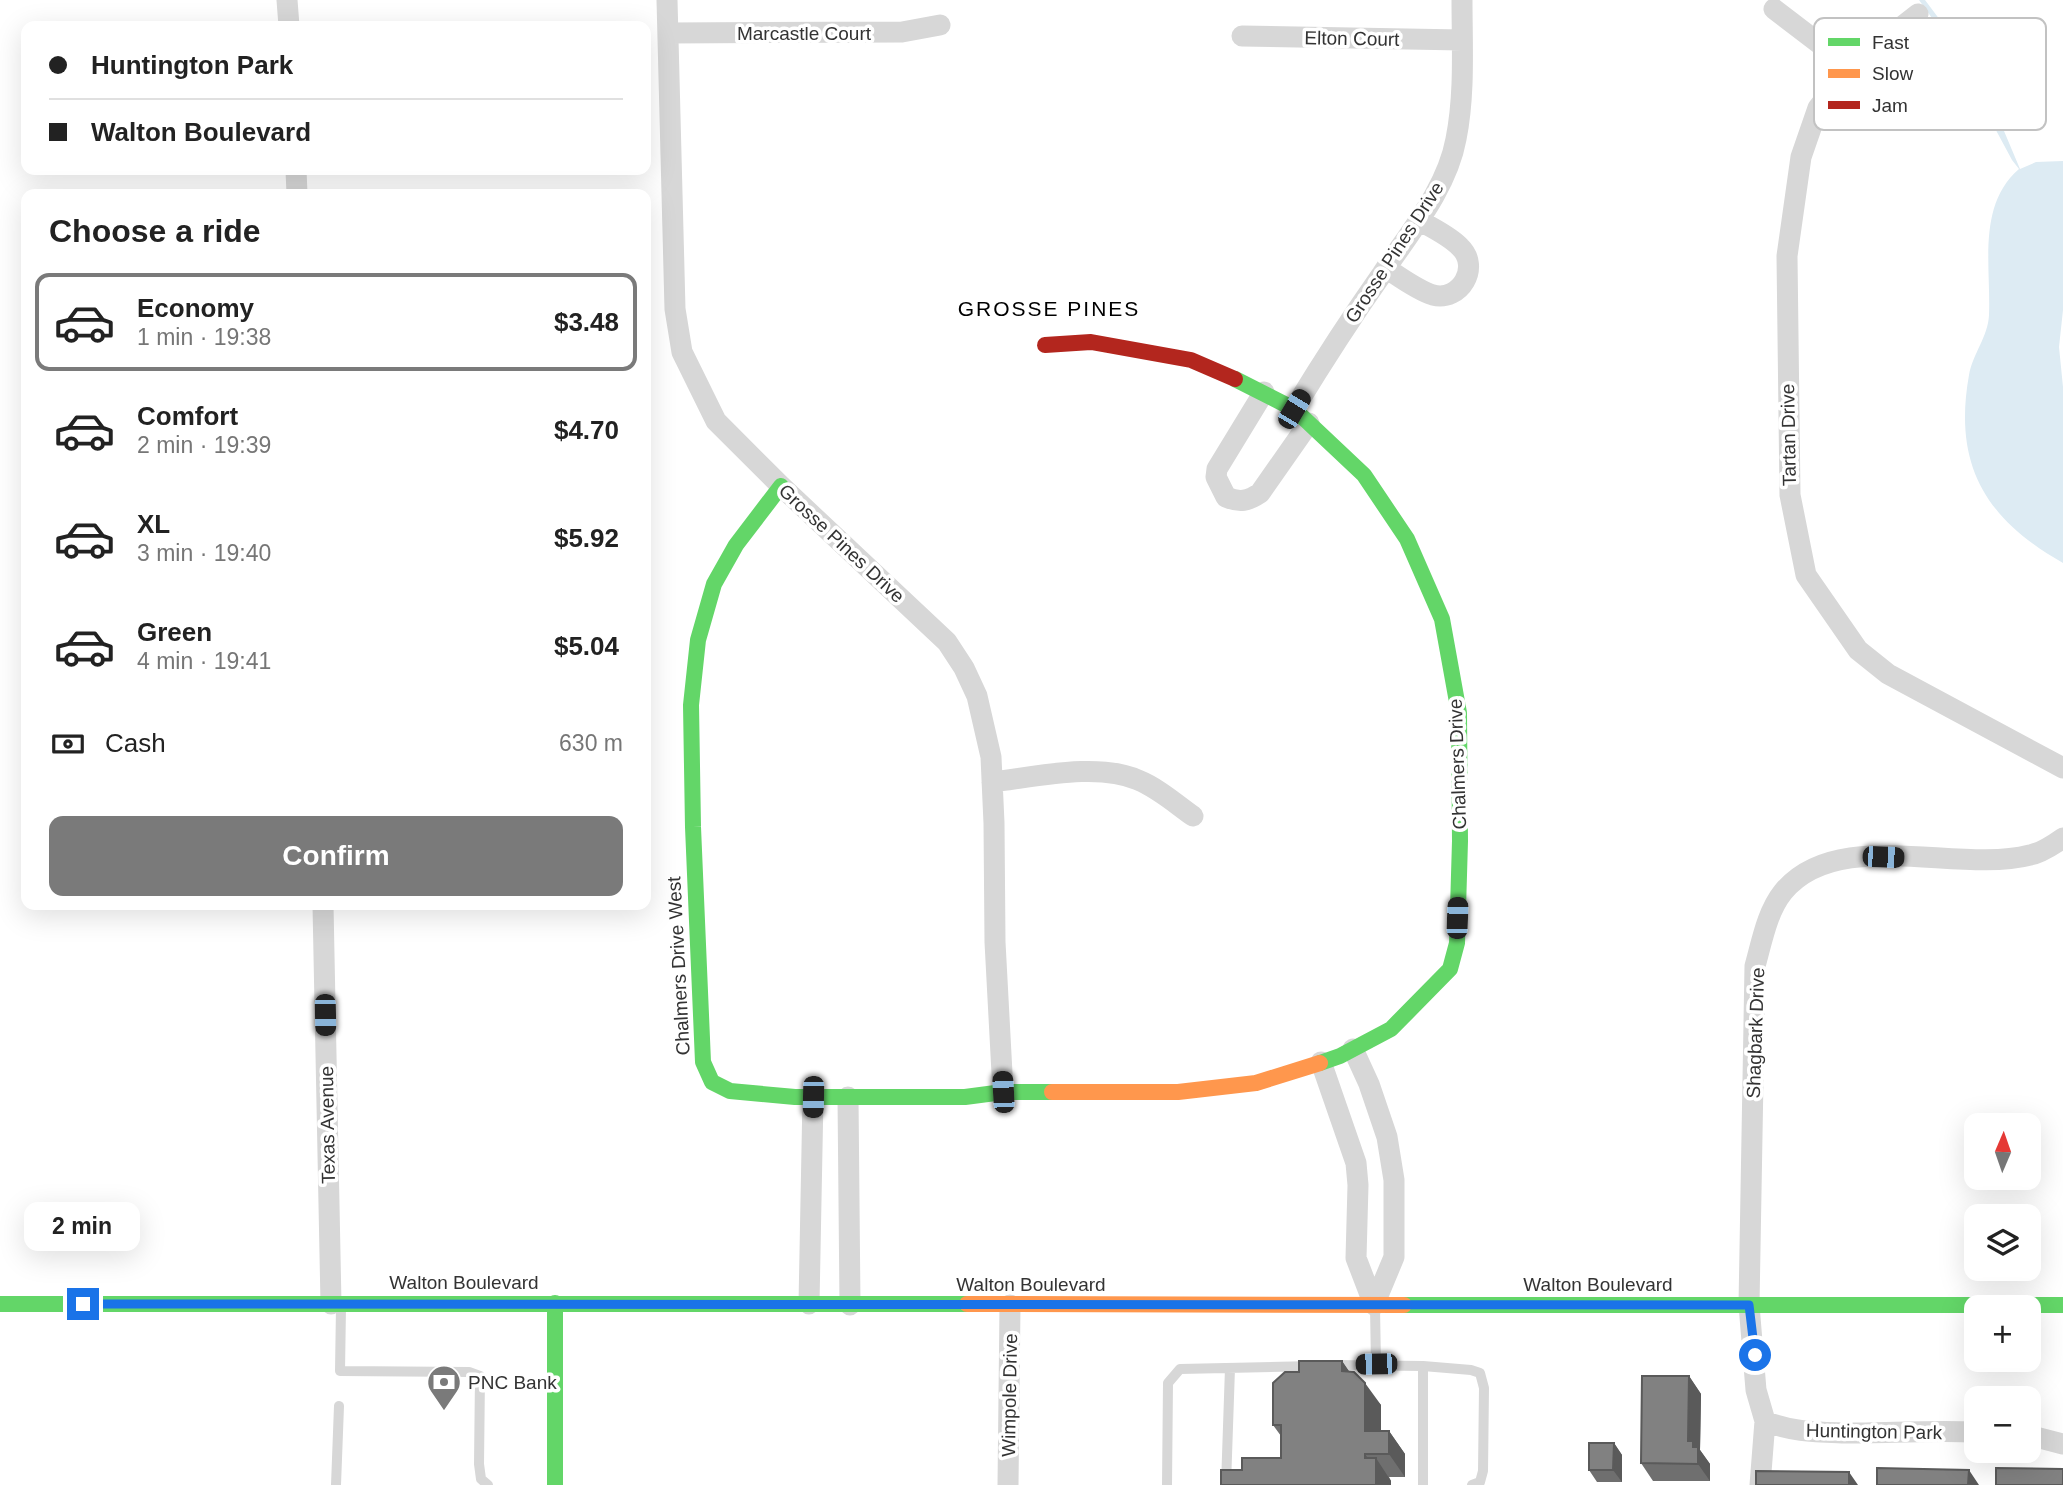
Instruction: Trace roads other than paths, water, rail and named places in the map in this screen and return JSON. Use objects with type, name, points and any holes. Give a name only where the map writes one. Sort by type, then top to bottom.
[{"type":"street","points":[[288,0],[289,21]]},
{"type":"street","name":"Grosse Pines Drive","points":[[667,0],[675,309],[682,352],[716,421],[947,642],[964,668],[977,696],[991,757],[995,942],[1003,1092]]},
{"type":"street","name":"Grosse Pines Drive","points":[[1264,392],[1217,469],[1216,477],[1226,497],[1237,501],[1249,500],[1260,493],[1302,416],[1331,348],[1419,220],[1446,172],[1456,140],[1461,95],[1462,0]]},
{"type":"street","points":[[1774,9],[1814,40]]},
{"type":"street","name":"Tartan Drive","points":[[1915,18],[1919,15]]},
{"type":"street","name":"Marcastle Court","points":[[668,33],[902,32],[940,25]]},
{"type":"street","name":"Elton Court","points":[[1242,36],[1462,40]]},
{"type":"street","name":"Tartan Drive","points":[[1814,120],[1801,157],[1787,256],[1790,495],[1806,575],[1858,650],[1888,674],[2063,768]]},
{"type":"street","points":[[1385,268],[1431,294],[1447,296],[1461,289],[1468,274],[1468,259],[1460,247],[1419,220]]},
{"type":"street","name":"Chalmers Drive","points":[[1045,345],[1091,342],[1184,359],[1264,392],[1302,416],[1364,475],[1407,539],[1442,619],[1459,713],[1460,841],[1457,943],[1450,969],[1391,1029],[1338,1056]]},
{"type":"street","name":"Chalmers Drive West","points":[[781,486],[736,545],[714,584],[698,640],[691,705],[691,745],[704,1062],[712,1082],[730,1091],[813,1097],[965,1097],[1003,1092],[1178,1092],[1256,1083],[1338,1056]]},
{"type":"street","points":[[992,782],[1073,772],[1113,773],[1139,780],[1194,816]]},
{"type":"street","name":"Shagbark Drive","points":[[1749,1305],[1755,966],[1767,922],[1783,892],[1803,874],[1825,864],[1850,858],[2007,859],[2032,855],[2063,838]]},
{"type":"street","name":"Texas Avenue","points":[[323,910],[336,1304]]},
{"type":"street","points":[[1338,1056],[1369,1084],[1387,1137],[1394,1180],[1394,1257],[1374,1305]]},
{"type":"street","points":[[1338,1056],[1358,1185],[1356,1258],[1374,1305]]},
{"type":"street","points":[[809,1304],[813,1097]]},
{"type":"street","points":[[848,1097],[850,1305]]},
{"type":"street","points":[[555,1303],[555,1485]]},
{"type":"street","name":"Walton Boulevard","points":[[0,1304],[2063,1305]]},
{"type":"street","name":"Wimpole Drive","points":[[1008,1485],[1010,1305]]},
{"type":"street","points":[[1749,1305],[1756,1390],[1765,1421],[1760,1485]]},
{"type":"street","name":"Huntington Park","points":[[1765,1421],[1779,1427],[1811,1432],[1964,1432]]},
{"type":"street","points":[[2041,1438],[2063,1444]]},
{"type":"lane","points":[[336,1304],[340,1384]]},
{"type":"lane","points":[[1374,1305],[1376,1364]]},
{"type":"lane","points":[[1167,1485],[1168,1383],[1180,1369],[1376,1364],[1471,1370],[1480,1373],[1484,1388],[1483,1471],[1480,1482],[1472,1485]]},
{"type":"lane","points":[[1423,1366],[1423,1485]]},
{"type":"lane","points":[[1226,1485],[1230,1368]]},
{"type":"lane","points":[[340,1371],[470,1372],[480,1376],[479,1464],[481,1479],[488,1485]]},
{"type":"lane","points":[[336,1485],[339,1406]]},
{"type":"place","name":"PNC Bank","points":[[444,1412]]},
{"type":"district","name":"GROSSE PINES","points":[[1049,309]]}]
